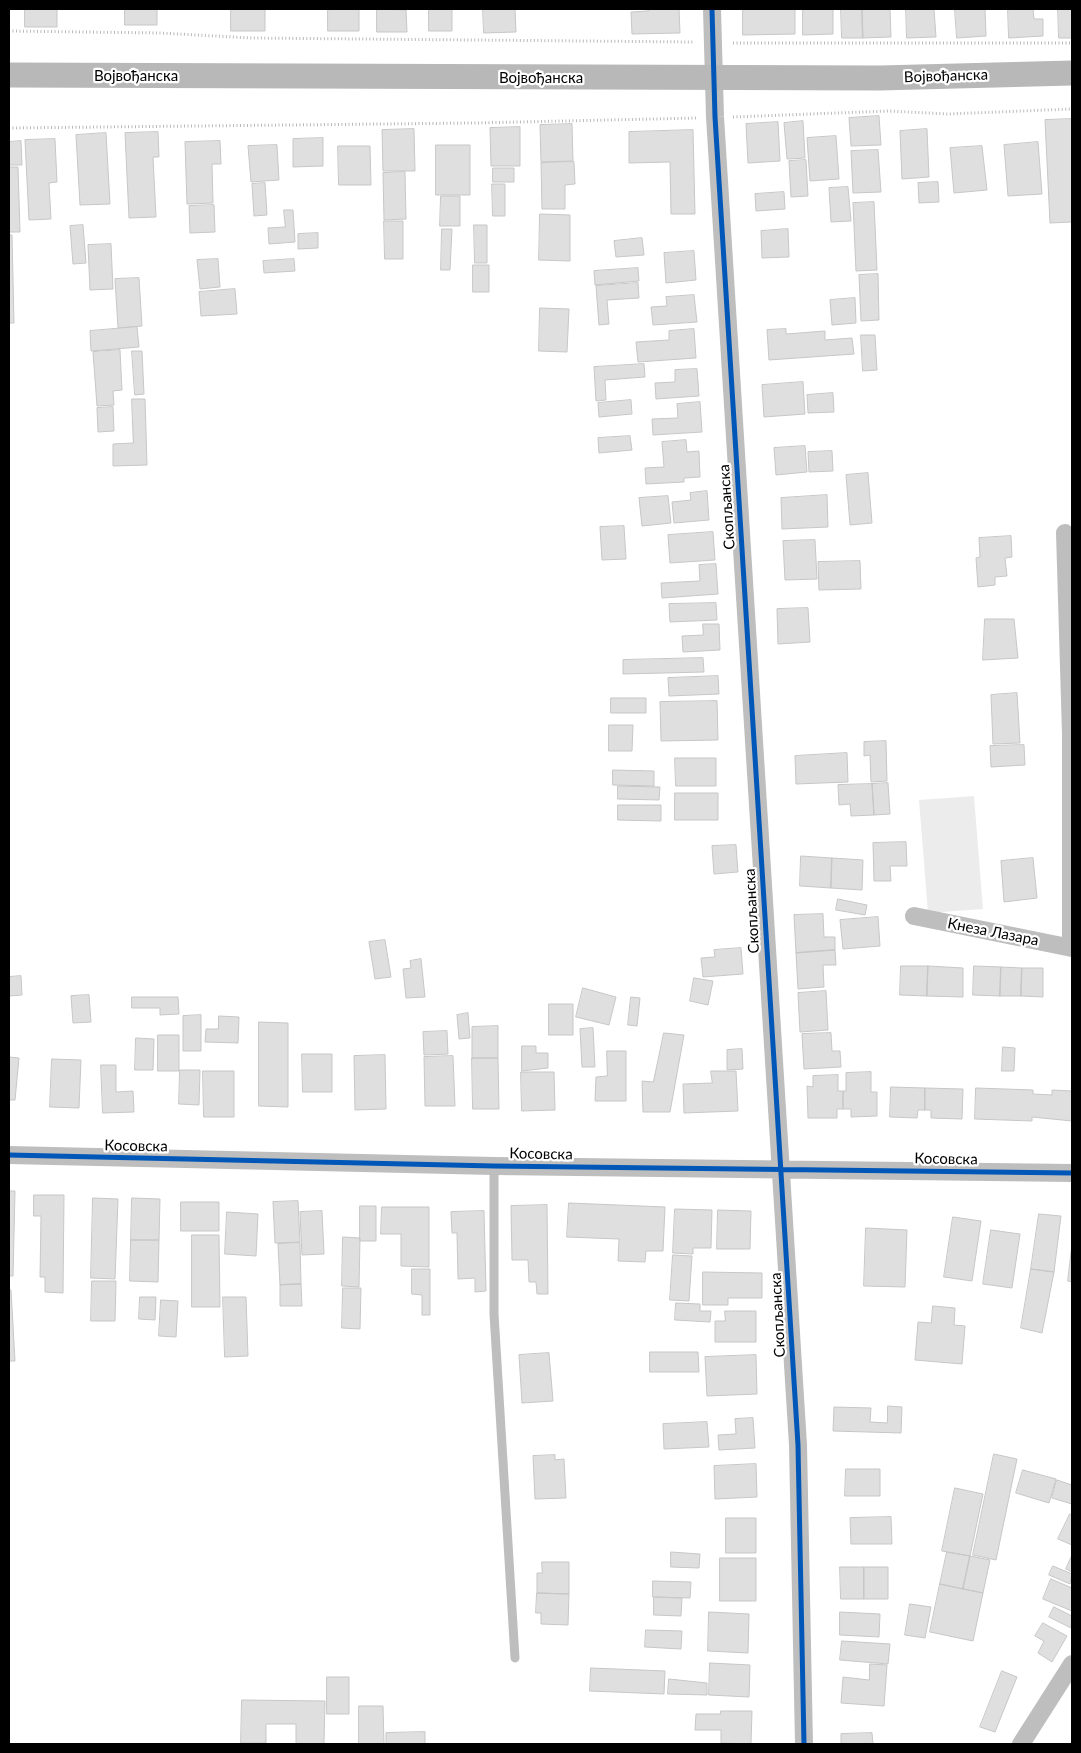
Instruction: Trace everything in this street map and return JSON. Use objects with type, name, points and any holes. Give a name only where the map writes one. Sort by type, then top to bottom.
[{"type":"main road","name":"Војвођанска","points":[[9,75],[880,78],[1072,73]]},
{"type":"street","name":"Скопљанска","points":[[712,9],[715,117],[798,1444],[804,1744]]},
{"type":"street","points":[[1064,533],[1071,734],[1072,948]]},
{"type":"street","name":"Кнеза Лазара","points":[[914,916],[1072,948]]},
{"type":"street","name":"Косовска","points":[[9,1155],[494,1166],[1072,1173]]},
{"type":"street","points":[[1021,1744],[1072,1664]]},
{"type":"lane","points":[[494,1166],[494,1314],[515,1658]]},
{"type":"path","points":[[9,31],[160,33],[251,38],[1072,43]]},
{"type":"path","points":[[9,128],[474,123],[888,111],[948,114],[1072,109]]},
{"type":"shaded area","points":[[974,796],[983,909],[928,913],[919,800]]},
{"type":"building","points":[[25,9],[57,9],[57,27],[25,27]]},
{"type":"building","points":[[125,9],[157,9],[157,25],[125,25]]},
{"type":"building","points":[[231,9],[265,9],[265,31],[231,31]]},
{"type":"building","points":[[328,9],[359,9],[359,31],[328,31]]},
{"type":"building","points":[[377,9],[406,10],[407,32],[377,32]]},
{"type":"building","points":[[429,9],[452,9],[452,31],[429,31]]},
{"type":"building","points":[[483,9],[515,9],[516,32],[484,33]]},
{"type":"building","points":[[648,9],[679,9],[680,33],[632,34],[631,12],[648,11]]},
{"type":"building","points":[[743,9],[795,9],[795,34],[743,35]]},
{"type":"building","points":[[803,9],[833,9],[833,34],[803,35]]},
{"type":"building","points":[[841,9],[862,9],[863,38],[842,38]]},
{"type":"building","points":[[862,9],[890,9],[891,37],[863,38]]},
{"type":"building","points":[[906,9],[934,9],[936,37],[907,38]]},
{"type":"building","points":[[955,9],[985,9],[986,36],[957,38]]},
{"type":"building","points":[[1008,9],[1033,9],[1034,19],[1043,19],[1043,36],[1009,38]]},
{"type":"building","points":[[1058,9],[1072,9],[1072,38],[1059,38]]},
{"type":"building","points":[[879,116],[881,145],[851,146],[849,118]]},
{"type":"building","points":[[1072,119],[1072,222],[1050,223],[1045,120]]},
{"type":"building","points":[[803,121],[805,158],[787,159],[784,123]]},
{"type":"building","points":[[778,122],[780,161],[748,163],[746,124]]},
{"type":"building","points":[[572,124],[573,161],[541,162],[540,125]]},
{"type":"building","points":[[520,127],[520,166],[491,166],[490,128]]},
{"type":"building","points":[[414,129],[415,171],[383,171],[382,130]]},
{"type":"building","points":[[927,129],[929,177],[902,179],[900,131]]},
{"type":"building","points":[[693,130],[695,214],[671,214],[670,162],[629,163],[629,132]]},
{"type":"building","points":[[158,132],[159,157],[153,157],[156,217],[129,218],[125,133]]},
{"type":"building","points":[[106,133],[110,204],[80,205],[76,135]]},
{"type":"building","points":[[836,136],[839,179],[810,181],[807,138]]},
{"type":"building","points":[[323,138],[323,166],[293,167],[293,139]]},
{"type":"building","points":[[55,139],[57,182],[49,183],[51,219],[29,220],[25,140]]},
{"type":"building","points":[[21,141],[22,165],[9,165],[9,142]]},
{"type":"building","points":[[220,141],[221,164],[212,164],[213,203],[187,204],[185,142]]},
{"type":"building","points":[[1038,142],[1042,194],[1008,196],[1004,145]]},
{"type":"building","points":[[277,145],[279,180],[251,182],[248,146]]},
{"type":"building","points":[[436,145],[470,145],[470,195],[436,195]]},
{"type":"building","points":[[338,146],[370,146],[371,185],[339,185]]},
{"type":"building","points":[[982,146],[987,190],[954,193],[950,148]]},
{"type":"building","points":[[878,150],[881,192],[853,193],[851,151]]},
{"type":"building","points":[[806,160],[808,196],[791,197],[789,161]]},
{"type":"building","points":[[574,162],[575,184],[565,185],[565,209],[542,209],[541,163]]},
{"type":"building","points":[[9,167],[18,167],[20,232],[9,232]]},
{"type":"building","points":[[493,168],[514,168],[514,182],[493,182]]},
{"type":"building","points":[[405,172],[406,219],[384,220],[383,173]]},
{"type":"building","points":[[938,182],[939,202],[919,203],[918,183]]},
{"type":"building","points":[[265,183],[267,215],[254,216],[252,184]]},
{"type":"building","points":[[492,184],[505,184],[505,216],[493,216]]},
{"type":"building","points":[[848,187],[851,221],[831,222],[829,188]]},
{"type":"building","points":[[784,192],[785,209],[756,211],[755,194]]},
{"type":"building","points":[[441,196],[460,196],[460,226],[440,226]]},
{"type":"building","points":[[874,202],[877,270],[856,271],[853,203]]},
{"type":"building","points":[[214,205],[215,232],[190,233],[189,206]]},
{"type":"building","points":[[284,210],[293,210],[295,242],[269,244],[268,228],[285,227]]},
{"type":"building","points":[[540,214],[570,215],[570,261],[539,260]]},
{"type":"building","points":[[384,221],[403,221],[403,259],[385,259]]},
{"type":"building","points":[[83,225],[86,263],[73,264],[70,226]]},
{"type":"building","points":[[474,225],[487,225],[487,263],[475,263]]},
{"type":"building","points":[[442,229],[452,229],[450,270],[441,270]]},
{"type":"building","points":[[788,229],[789,257],[762,258],[761,231]]},
{"type":"building","points":[[318,233],[318,248],[298,249],[298,234]]},
{"type":"building","points":[[9,235],[12,235],[14,323],[9,323]]},
{"type":"building","points":[[642,238],[644,255],[616,257],[614,241]]},
{"type":"building","points":[[111,244],[113,289],[90,290],[88,245]]},
{"type":"building","points":[[694,251],[696,280],[666,283],[664,253]]},
{"type":"building","points":[[218,259],[220,287],[200,289],[197,260]]},
{"type":"building","points":[[294,259],[295,271],[264,273],[263,261]]},
{"type":"building","points":[[473,265],[489,265],[489,292],[473,292]]},
{"type":"building","points":[[638,268],[639,281],[595,285],[594,271]]},
{"type":"building","points":[[878,274],[879,320],[861,321],[859,275]]},
{"type":"building","points":[[139,278],[142,326],[118,328],[115,279]]},
{"type":"building","points":[[638,283],[639,298],[607,300],[609,324],[599,325],[596,286]]},
{"type":"building","points":[[235,289],[237,314],[201,316],[199,292]]},
{"type":"building","points":[[694,295],[697,322],[653,325],[651,307],[667,306],[666,297]]},
{"type":"building","points":[[855,298],[856,323],[832,325],[830,300]]},
{"type":"building","points":[[540,308],[569,309],[567,352],[539,351]]},
{"type":"building","points":[[137,327],[139,347],[91,351],[90,331]]},
{"type":"building","points":[[694,329],[696,358],[638,362],[636,342],[669,340],[669,331]]},
{"type":"building","points":[[786,329],[786,334],[825,331],[825,340],[852,338],[854,354],[769,360],[767,330]]},
{"type":"building","points":[[861,335],[875,335],[877,370],[863,371]]},
{"type":"building","points":[[120,350],[122,390],[113,391],[114,405],[97,406],[93,352]]},
{"type":"building","points":[[132,351],[142,351],[144,394],[135,395]]},
{"type":"building","points":[[644,364],[645,377],[605,380],[606,400],[596,401],[594,367]]},
{"type":"building","points":[[697,369],[699,396],[656,399],[655,383],[675,382],[675,370]]},
{"type":"building","points":[[803,382],[805,414],[764,417],[762,385]]},
{"type":"building","points":[[833,393],[834,412],[808,413],[807,395]]},
{"type":"building","points":[[132,399],[145,399],[147,465],[113,466],[113,444],[133,443]]},
{"type":"building","points":[[631,400],[632,414],[599,417],[598,403]]},
{"type":"building","points":[[700,402],[702,432],[653,435],[652,419],[678,418],[677,404]]},
{"type":"building","points":[[113,407],[114,431],[98,432],[97,408]]},
{"type":"building","points":[[630,436],[632,450],[599,453],[598,438]]},
{"type":"building","points":[[686,440],[687,452],[699,451],[700,477],[684,478],[684,482],[646,484],[645,468],[664,467],[662,442]]},
{"type":"building","points":[[805,446],[807,472],[776,475],[774,448]]},
{"type":"building","points":[[832,451],[833,471],[809,472],[808,452]]},
{"type":"building","points":[[868,473],[872,523],[850,525],[846,475]]},
{"type":"building","points":[[707,491],[709,520],[674,523],[672,502],[691,500],[690,493]]},
{"type":"building","points":[[827,495],[828,527],[782,529],[781,498]]},
{"type":"building","points":[[668,496],[671,523],[642,526],[639,498]]},
{"type":"building","points":[[624,526],[626,559],[602,560],[600,527]]},
{"type":"building","points":[[713,532],[715,560],[670,563],[668,535]]},
{"type":"building","points":[[1011,536],[1012,557],[1005,558],[1007,576],[995,577],[995,585],[978,587],[976,558],[980,557],[979,538]]},
{"type":"building","points":[[815,540],[817,579],[785,580],[783,541]]},
{"type":"building","points":[[860,561],[861,589],[819,590],[818,562]]},
{"type":"building","points":[[716,564],[718,594],[662,598],[661,583],[700,581],[699,565]]},
{"type":"building","points":[[716,603],[717,620],[670,622],[669,604]]},
{"type":"building","points":[[808,608],[810,642],[778,644],[777,609]]},
{"type":"building","points":[[985,619],[1014,619],[1018,658],[983,660]]},
{"type":"building","points":[[703,624],[719,624],[720,650],[683,652],[682,636],[703,635]]},
{"type":"building","points":[[703,658],[704,672],[623,674],[623,660]]},
{"type":"building","points":[[718,676],[719,694],[669,696],[668,678]]},
{"type":"building","points":[[1017,693],[1020,743],[993,744],[991,695]]},
{"type":"building","points":[[611,698],[646,698],[646,713],[611,713]]},
{"type":"building","points":[[717,701],[718,740],[661,741],[660,702]]},
{"type":"building","points":[[609,725],[633,725],[632,751],[609,751]]},
{"type":"building","points":[[886,741],[887,781],[871,782],[870,755],[864,756],[864,742]]},
{"type":"building","points":[[1024,745],[1025,765],[991,767],[990,746]]},
{"type":"building","points":[[847,753],[848,782],[796,784],[795,756]]},
{"type":"building","points":[[675,758],[716,758],[716,786],[676,786]]},
{"type":"building","points":[[613,770],[654,771],[654,786],[613,785]]},
{"type":"building","points":[[888,783],[890,814],[874,815],[872,784]]},
{"type":"building","points":[[872,784],[874,815],[851,816],[850,804],[839,805],[838,785]]},
{"type":"building","points":[[618,786],[660,787],[659,800],[618,799]]},
{"type":"building","points":[[675,793],[718,793],[718,820],[675,820]]},
{"type":"building","points":[[618,805],[661,805],[661,821],[618,820]]},
{"type":"building","points":[[906,842],[907,866],[890,866],[891,881],[874,881],[873,843]]},
{"type":"building","points":[[736,845],[738,872],[714,874],[712,846]]},
{"type":"building","points":[[801,856],[832,858],[831,888],[800,886]]},
{"type":"building","points":[[832,858],[863,860],[862,890],[831,888]]},
{"type":"building","points":[[1033,858],[1037,898],[1004,902],[1001,861]]},
{"type":"building","points":[[838,899],[867,905],[865,915],[836,910]]},
{"type":"building","points":[[823,914],[824,937],[835,937],[835,950],[796,953],[794,915]]},
{"type":"building","points":[[878,917],[880,946],[843,949],[840,920]]},
{"type":"building","points":[[385,940],[391,977],[375,979],[369,942]]},
{"type":"building","points":[[741,948],[743,974],[703,977],[701,958],[715,957],[714,950]]},
{"type":"building","points":[[835,950],[836,965],[823,965],[824,987],[798,989],[796,953]]},
{"type":"building","points":[[421,959],[425,997],[406,998],[403,969],[411,968],[410,961]]},
{"type":"building","points":[[901,966],[928,966],[927,996],[900,995]]},
{"type":"building","points":[[928,966],[963,968],[963,997],[927,996]]},
{"type":"building","points":[[974,966],[1001,967],[1000,996],[973,995]]},
{"type":"building","points":[[1001,967],[1022,968],[1021,996],[1000,996]]},
{"type":"building","points":[[1022,968],[1043,968],[1043,997],[1021,996]]},
{"type":"building","points":[[21,976],[22,995],[9,996],[9,977]]},
{"type":"building","points":[[694,978],[713,981],[708,1005],[690,1001]]},
{"type":"building","points":[[583,988],[616,997],[609,1025],[576,1017]]},
{"type":"building","points":[[826,991],[828,1030],[800,1032],[798,993]]},
{"type":"building","points":[[89,995],[91,1022],[73,1023],[71,996]]},
{"type":"building","points":[[132,997],[178,997],[179,1014],[160,1015],[160,1008],[132,1008]]},
{"type":"building","points":[[631,997],[640,998],[637,1026],[628,1025]]},
{"type":"building","points":[[549,1004],[573,1004],[573,1035],[549,1035]]},
{"type":"building","points":[[468,1013],[470,1038],[459,1039],[457,1015]]},
{"type":"building","points":[[201,1015],[201,1051],[183,1051],[183,1016]]},
{"type":"building","points":[[219,1016],[239,1017],[238,1043],[205,1042],[206,1029],[218,1029]]},
{"type":"building","points":[[259,1022],[288,1023],[288,1107],[259,1106]]},
{"type":"building","points":[[498,1026],[498,1058],[472,1058],[472,1027]]},
{"type":"building","points":[[593,1028],[595,1067],[582,1067],[580,1029]]},
{"type":"building","points":[[447,1031],[448,1054],[424,1055],[423,1032]]},
{"type":"building","points":[[664,1033],[684,1035],[670,1112],[643,1112],[642,1081],[653,1082]]},
{"type":"building","points":[[831,1033],[832,1051],[840,1051],[841,1067],[804,1069],[802,1034]]},
{"type":"building","points":[[158,1035],[179,1035],[179,1071],[158,1071]]},
{"type":"building","points":[[136,1038],[154,1039],[153,1070],[135,1070]]},
{"type":"building","points":[[522,1046],[536,1046],[536,1053],[548,1053],[548,1068],[522,1071]]},
{"type":"building","points":[[1003,1047],[1015,1048],[1014,1071],[1002,1071]]},
{"type":"building","points":[[742,1049],[743,1069],[727,1070],[727,1050]]},
{"type":"building","points":[[607,1051],[626,1051],[626,1101],[595,1101],[596,1077],[607,1076]]},
{"type":"building","points":[[302,1054],[332,1054],[332,1092],[303,1092]]},
{"type":"building","points":[[385,1055],[386,1109],[355,1110],[354,1056]]},
{"type":"building","points":[[453,1056],[455,1106],[425,1106],[424,1057]]},
{"type":"building","points":[[9,1057],[19,1058],[15,1100],[9,1100]]},
{"type":"building","points":[[472,1058],[498,1058],[499,1109],[473,1109]]},
{"type":"building","points":[[52,1059],[81,1060],[79,1108],[50,1107]]},
{"type":"building","points":[[101,1065],[116,1065],[116,1092],[133,1091],[134,1112],[103,1113]]},
{"type":"building","points":[[180,1070],[200,1070],[199,1105],[179,1104]]},
{"type":"building","points":[[203,1071],[234,1071],[234,1117],[204,1117]]},
{"type":"building","points":[[711,1071],[736,1071],[738,1111],[684,1113],[683,1084],[712,1083]]},
{"type":"building","points":[[521,1072],[554,1072],[555,1110],[522,1111]]},
{"type":"building","points":[[871,1072],[871,1092],[877,1092],[877,1116],[851,1117],[851,1109],[843,1109],[846,1073]]},
{"type":"building","points":[[838,1075],[838,1091],[843,1091],[843,1109],[837,1109],[837,1118],[808,1118],[807,1086],[813,1087],[813,1076]]},
{"type":"building","points":[[891,1087],[925,1088],[925,1110],[918,1110],[917,1118],[890,1117]]},
{"type":"building","points":[[925,1088],[963,1089],[962,1119],[931,1118],[931,1110],[925,1110]]},
{"type":"building","points":[[976,1088],[1033,1090],[1033,1094],[1052,1095],[1052,1090],[1072,1091],[1072,1121],[1032,1117],[1032,1121],[975,1119]]},
{"type":"building","points":[[9,1191],[15,1191],[13,1276],[9,1276]]},
{"type":"building","points":[[34,1195],[64,1195],[63,1293],[45,1292],[45,1277],[40,1277],[41,1216],[34,1216]]},
{"type":"building","points":[[93,1198],[118,1199],[115,1279],[91,1278]]},
{"type":"building","points":[[132,1198],[160,1199],[159,1240],[131,1240]]},
{"type":"building","points":[[298,1201],[300,1242],[275,1243],[273,1202]]},
{"type":"building","points":[[181,1202],[219,1202],[219,1231],[181,1231]]},
{"type":"building","points":[[569,1203],[665,1207],[663,1251],[646,1251],[645,1262],[618,1261],[619,1239],[567,1237]]},
{"type":"building","points":[[547,1205],[548,1294],[537,1294],[536,1282],[529,1282],[528,1260],[512,1260],[511,1206]]},
{"type":"building","points":[[360,1206],[376,1206],[376,1241],[360,1241]]},
{"type":"building","points":[[382,1207],[429,1207],[429,1267],[401,1266],[401,1234],[381,1234]]},
{"type":"building","points":[[675,1209],[712,1210],[711,1248],[693,1248],[693,1254],[673,1253]]},
{"type":"building","points":[[718,1210],[751,1211],[750,1249],[717,1249]]},
{"type":"building","points":[[322,1211],[324,1254],[302,1255],[300,1212]]},
{"type":"building","points":[[484,1211],[486,1291],[475,1292],[475,1278],[458,1279],[457,1233],[452,1233],[451,1212]]},
{"type":"building","points":[[227,1212],[258,1214],[256,1256],[225,1254]]},
{"type":"building","points":[[1039,1214],[1061,1216],[1054,1272],[1031,1269]]},
{"type":"building","points":[[953,1217],[981,1221],[972,1281],[944,1277]]},
{"type":"building","points":[[866,1228],[907,1230],[905,1287],[864,1286]]},
{"type":"building","points":[[991,1230],[1020,1234],[1012,1288],[983,1284]]},
{"type":"building","points":[[192,1235],[219,1235],[220,1307],[192,1307]]},
{"type":"building","points":[[343,1237],[360,1238],[359,1287],[342,1286]]},
{"type":"building","points":[[131,1240],[159,1240],[158,1282],[130,1281]]},
{"type":"building","points":[[300,1243],[301,1284],[280,1285],[278,1244]]},
{"type":"building","points":[[1072,1245],[1072,1282],[1068,1281]]},
{"type":"building","points":[[673,1255],[692,1256],[689,1301],[670,1300]]},
{"type":"building","points":[[412,1269],[430,1269],[430,1315],[422,1315],[422,1295],[412,1294]]},
{"type":"building","points":[[1031,1269],[1054,1272],[1042,1333],[1021,1328]]},
{"type":"building","points":[[703,1272],[762,1273],[762,1298],[728,1298],[728,1305],[703,1305]]},
{"type":"building","points":[[92,1281],[116,1281],[115,1321],[91,1321]]},
{"type":"building","points":[[301,1284],[302,1306],[280,1306],[280,1285]]},
{"type":"building","points":[[343,1288],[361,1288],[360,1329],[342,1328]]},
{"type":"building","points":[[9,1290],[11,1290],[15,1361],[9,1361]]},
{"type":"building","points":[[140,1297],[156,1297],[155,1320],[139,1319]]},
{"type":"building","points":[[223,1297],[246,1297],[248,1356],[225,1357]]},
{"type":"building","points":[[161,1300],[178,1301],[176,1337],[159,1336]]},
{"type":"building","points":[[676,1303],[700,1304],[700,1311],[711,1311],[710,1322],[675,1320]]},
{"type":"building","points":[[933,1306],[955,1308],[954,1325],[965,1326],[962,1364],[915,1360],[918,1322],[931,1323]]},
{"type":"building","points":[[725,1311],[756,1311],[756,1342],[715,1342],[715,1321],[725,1321]]},
{"type":"building","points":[[650,1352],[698,1352],[699,1372],[650,1372]]},
{"type":"building","points":[[549,1353],[553,1401],[522,1403],[519,1355]]},
{"type":"building","points":[[756,1355],[757,1394],[707,1396],[705,1357]]},
{"type":"building","points":[[888,1406],[902,1407],[901,1433],[833,1431],[834,1407],[871,1408],[870,1422],[887,1423]]},
{"type":"building","points":[[753,1418],[755,1448],[719,1450],[718,1435],[736,1434],[735,1419]]},
{"type":"building","points":[[707,1422],[709,1447],[664,1449],[663,1424]]},
{"type":"building","points":[[994,1454],[1017,1459],[996,1560],[973,1555]]},
{"type":"building","points":[[555,1455],[555,1460],[564,1459],[566,1498],[535,1499],[533,1456]]},
{"type":"building","points":[[756,1464],[757,1497],[715,1499],[714,1466]]},
{"type":"building","points":[[846,1469],[880,1469],[880,1496],[845,1496]]},
{"type":"building","points":[[1023,1470],[1056,1479],[1049,1503],[1016,1493]]},
{"type":"building","points":[[1057,1480],[1072,1485],[1072,1504],[1052,1498]]},
{"type":"building","points":[[955,1488],[983,1494],[970,1556],[942,1551]]},
{"type":"building","points":[[1070,1514],[1072,1515],[1072,1545],[1058,1539]]},
{"type":"building","points":[[891,1517],[892,1544],[851,1544],[850,1518]]},
{"type":"building","points":[[726,1518],[756,1518],[756,1553],[726,1553]]},
{"type":"building","points":[[671,1552],[700,1554],[699,1568],[671,1567]]},
{"type":"building","points":[[947,1552],[970,1556],[963,1589],[940,1584]]},
{"type":"building","points":[[1072,1555],[1072,1572],[1066,1569]]},
{"type":"building","points":[[970,1556],[990,1560],[983,1593],[963,1589]]},
{"type":"building","points":[[720,1558],[756,1558],[756,1601],[720,1601]]},
{"type":"building","points":[[542,1562],[569,1562],[569,1594],[537,1593],[537,1573],[542,1573]]},
{"type":"building","points":[[1053,1566],[1072,1574],[1070,1584],[1049,1575]]},
{"type":"building","points":[[840,1567],[864,1567],[864,1599],[841,1599]]},
{"type":"building","points":[[864,1567],[888,1567],[888,1599],[864,1599]]},
{"type":"building","points":[[1051,1579],[1072,1588],[1072,1611],[1043,1599]]},
{"type":"building","points":[[653,1581],[691,1582],[690,1598],[653,1597]]},
{"type":"building","points":[[940,1584],[983,1593],[973,1641],[930,1632]]},
{"type":"building","points":[[537,1593],[569,1594],[568,1625],[541,1624],[541,1613],[536,1613]]},
{"type":"building","points":[[654,1597],[682,1598],[681,1616],[654,1615]]},
{"type":"building","points":[[910,1604],[931,1607],[925,1638],[905,1635]]},
{"type":"building","points":[[1054,1607],[1072,1616],[1071,1628],[1049,1617]]},
{"type":"building","points":[[709,1612],[749,1614],[748,1653],[708,1651]]},
{"type":"building","points":[[840,1612],[880,1614],[879,1637],[840,1635]]},
{"type":"building","points":[[1043,1623],[1067,1636],[1052,1662],[1038,1653],[1044,1641],[1035,1636]]},
{"type":"building","points":[[646,1630],[682,1631],[681,1649],[645,1647]]},
{"type":"building","points":[[842,1641],[890,1644],[888,1664],[840,1660]]},
{"type":"building","points":[[710,1663],[750,1665],[749,1697],[709,1695]]},
{"type":"building","points":[[870,1664],[887,1665],[884,1706],[841,1703],[843,1677],[869,1680]]},
{"type":"building","points":[[591,1668],[665,1671],[664,1694],[590,1691]]},
{"type":"building","points":[[1002,1671],[1017,1677],[995,1732],[980,1727]]},
{"type":"building","points":[[327,1677],[349,1677],[349,1714],[327,1714]]},
{"type":"building","points":[[669,1679],[707,1683],[707,1695],[668,1694]]},
{"type":"building","points":[[242,1700],[325,1701],[324,1744],[296,1744],[296,1724],[266,1724],[266,1743],[241,1743]]},
{"type":"building","points":[[359,1706],[383,1706],[384,1744],[359,1744]]},
{"type":"building","points":[[721,1711],[752,1711],[751,1744],[721,1743],[721,1730],[695,1730],[696,1714],[720,1714]]},
{"type":"building","points":[[425,1732],[425,1744],[386,1744],[386,1733]]},
{"type":"building","points":[[872,1733],[873,1744],[841,1744],[841,1734]]},
{"type":"cycle path","points":[[712,9],[715,117],[798,1445],[804,1744]]},
{"type":"cycle path","points":[[9,1155],[494,1166],[1072,1173]]}]
